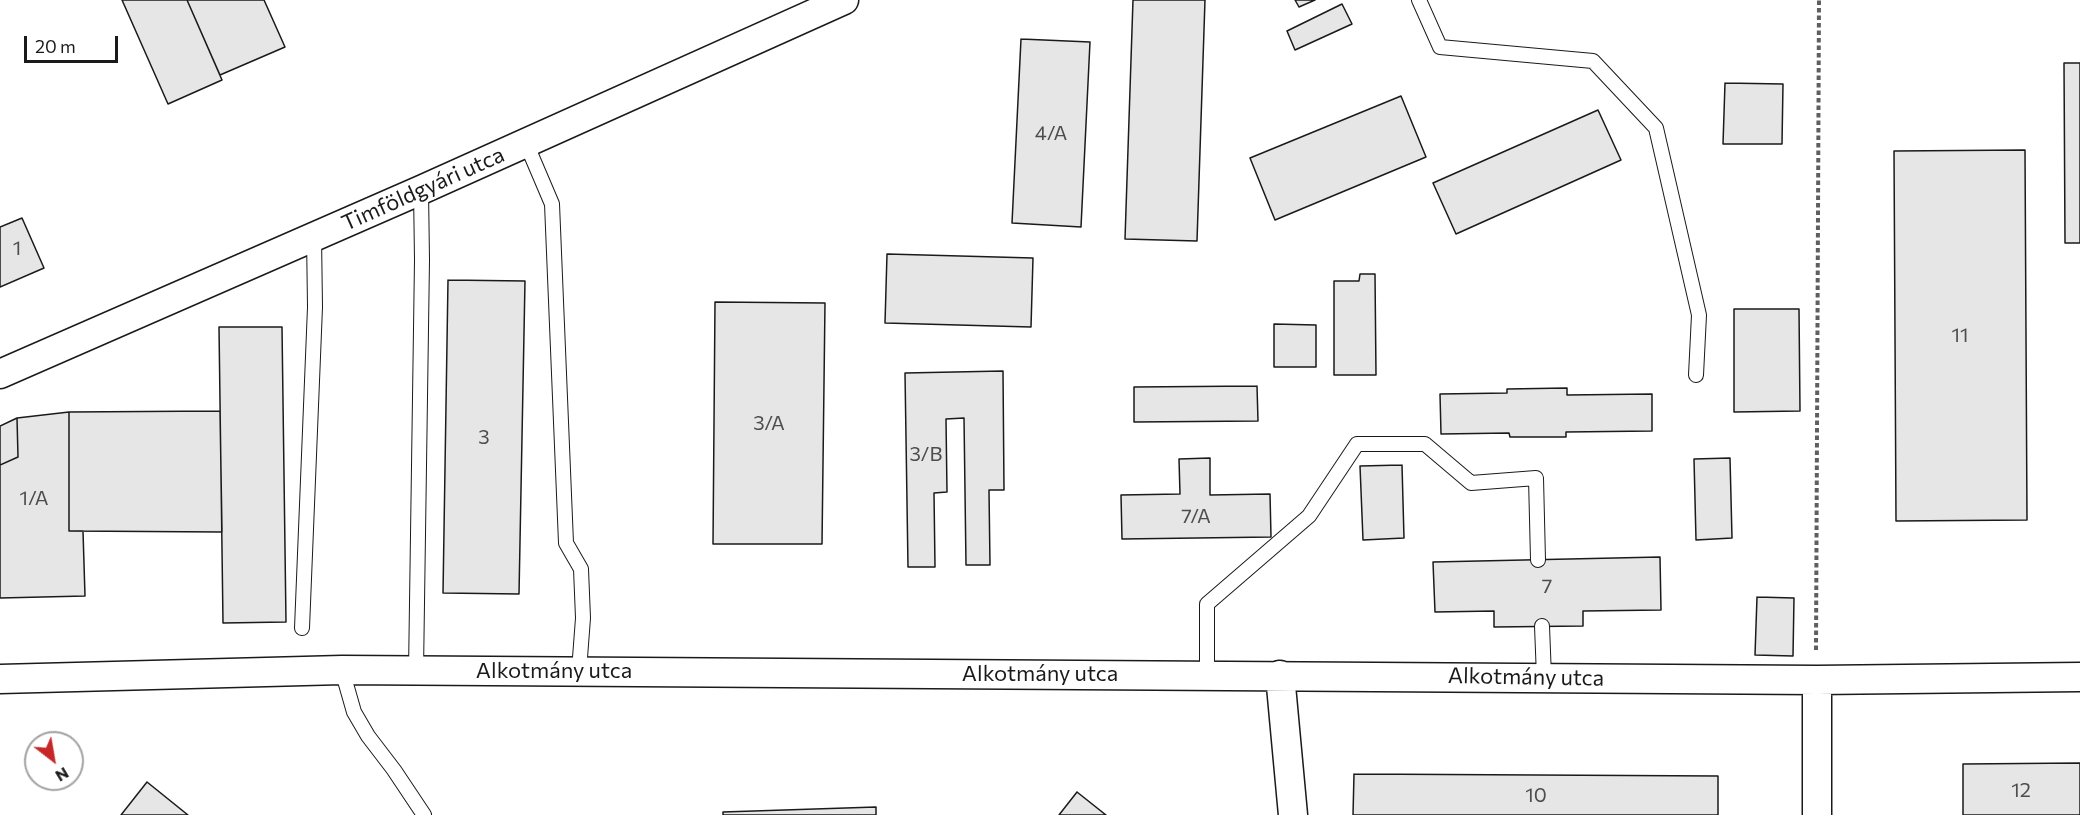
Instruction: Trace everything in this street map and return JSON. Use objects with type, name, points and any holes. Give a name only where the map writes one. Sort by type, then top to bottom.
[{"type":"street","name":"Timföldgyári utca","points":[[0,374],[421,190],[844,0]]},
{"type":"street","name":"Alkotmány utca","points":[[0,679],[342,670],[1207,674],[1817,680],[2080,677]]},
{"type":"street","points":[[1281,675],[1293,815]]},
{"type":"street","points":[[1817,680],[1817,815]]},
{"type":"lane","points":[[1419,0],[1440,47],[1593,61],[1656,128],[1700,315],[1696,375]]},
{"type":"lane","points":[[525,143],[552,204],[566,543],[581,569],[583,618],[579,671]]},
{"type":"lane","points":[[416,671],[421,190]]},
{"type":"lane","points":[[302,628],[315,307],[314,236]]},
{"type":"lane","points":[[1207,674],[1207,604],[1309,516],[1357,444],[1425,444],[1471,483],[1536,478],[1538,560]]},
{"type":"lane","points":[[1542,626],[1544,677]]},
{"type":"lane","points":[[342,670],[354,712],[368,736],[424,815]]},
{"type":"path","points":[[1817,680],[1819,0]]},
{"type":"building","points":[[122,0],[187,0],[222,80],[168,104]]},
{"type":"building","points":[[187,0],[264,0],[285,47],[220,75]]},
{"type":"building","points":[[1133,0],[1205,0],[1197,241],[1125,239]]},
{"type":"building","points":[[1295,0],[1315,0],[1299,7]]},
{"type":"building","points":[[1342,4],[1352,24],[1295,50],[1287,31]]},
{"type":"building","points":[[1021,39],[1090,42],[1081,227],[1012,223]]},
{"type":"building","points":[[2064,63],[2080,63],[2080,243],[2065,243]]},
{"type":"building","points":[[1725,83],[1783,84],[1782,144],[1723,144]]},
{"type":"building","points":[[1401,96],[1426,157],[1275,220],[1250,158]]},
{"type":"building","points":[[1598,110],[1621,160],[1456,234],[1433,183]]},
{"type":"building","points":[[2025,150],[2027,520],[1896,521],[1894,151]]},
{"type":"building","points":[[22,218],[44,268],[0,287],[0,227]]},
{"type":"building","points":[[887,254],[1033,258],[1031,327],[885,323]]},
{"type":"building","points":[[1360,274],[1375,274],[1376,375],[1334,375],[1334,281],[1359,281]]},
{"type":"building","points":[[448,280],[525,281],[519,594],[443,593]]},
{"type":"building","points":[[715,302],[825,303],[822,544],[713,544]]},
{"type":"building","points":[[1734,309],[1799,309],[1800,411],[1734,412]]},
{"type":"building","points":[[1274,324],[1316,325],[1316,367],[1274,367]]},
{"type":"building","points":[[219,327],[282,327],[286,622],[223,623]]},
{"type":"building","points":[[1003,371],[1004,490],[989,490],[990,565],[966,565],[964,418],[946,419],[947,492],[934,493],[935,567],[908,567],[905,373]]},
{"type":"building","points":[[1257,386],[1258,421],[1134,422],[1134,387]]},
{"type":"building","points":[[1567,388],[1567,395],[1652,394],[1652,431],[1566,432],[1566,437],[1510,437],[1509,433],[1441,434],[1440,394],[1507,393],[1507,389]]},
{"type":"building","points":[[220,411],[222,532],[69,531],[69,412]]},
{"type":"building","points":[[69,412],[69,531],[83,531],[85,596],[0,598],[0,465],[18,457],[17,418]]},
{"type":"building","points":[[17,418],[18,457],[0,465],[0,426]]},
{"type":"building","points":[[1210,458],[1210,495],[1270,494],[1271,537],[1122,539],[1121,495],[1180,494],[1179,459]]},
{"type":"building","points":[[1730,458],[1732,538],[1696,540],[1694,459]]},
{"type":"building","points":[[1402,465],[1404,538],[1363,540],[1360,466]]},
{"type":"building","points":[[1660,557],[1661,610],[1583,611],[1583,626],[1494,627],[1494,611],[1435,612],[1433,562]]},
{"type":"building","points":[[1757,597],[1794,598],[1793,656],[1755,655]]},
{"type":"building","points":[[2080,763],[2080,815],[1963,815],[1963,764]]},
{"type":"building","points":[[1354,774],[1718,776],[1718,815],[1353,815]]},
{"type":"building","points":[[147,782],[188,815],[121,815]]},
{"type":"building","points":[[1077,792],[1106,815],[1059,815]]},
{"type":"building","points":[[876,807],[876,815],[723,815],[723,812]]}]
